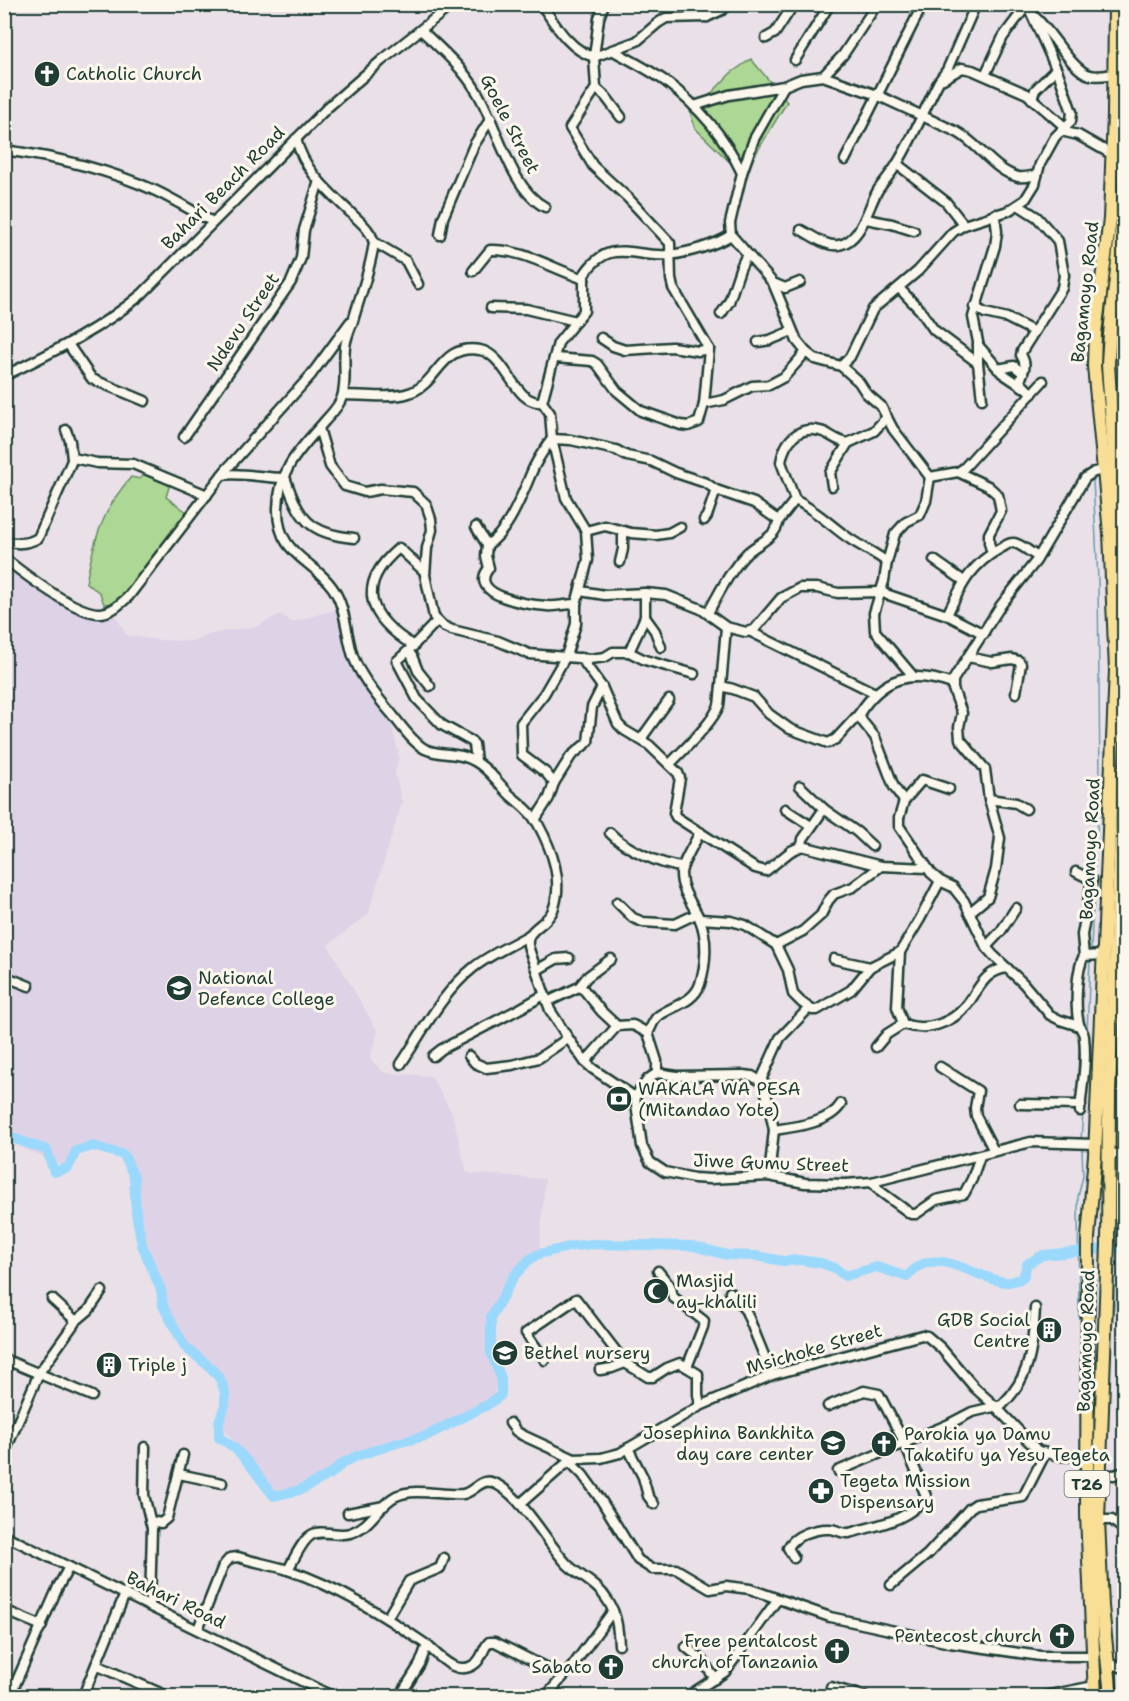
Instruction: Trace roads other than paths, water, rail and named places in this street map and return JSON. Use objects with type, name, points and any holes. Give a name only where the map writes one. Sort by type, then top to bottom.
[{"type":"highway","name":"Bagamoyo Road","points":[[1110,1696],[1102,1606],[1098,1520],[1099,1474],[1093,1458],[1088,1238],[1120,670],[1110,533],[1096,396],[1095,355],[1095,333],[1110,219],[1115,4]]},
{"type":"highway","name":"Bagamoyo Road","points":[[1125,192],[1109,335],[1108,365],[1118,435],[1125,603]]},
{"type":"highway","name":"Bagamoyo Road","points":[[1094,1691],[1088,1559],[1107,1272],[1107,1156],[1120,975],[1125,771]]},
{"type":"street","name":"Bahari Beach Road","points":[[4,376],[68,344],[123,311],[328,106],[453,4]]},
{"type":"street","points":[[541,4],[562,35],[579,50],[594,57],[637,41],[666,18],[707,17],[729,4]]},
{"type":"street","points":[[555,358],[592,361],[597,364],[617,391],[641,411],[681,425],[698,424],[704,404],[709,349],[673,288],[670,243],[628,198],[593,166],[570,128],[596,88],[594,57],[599,18],[604,4]]},
{"type":"street","points":[[695,4],[707,17]]},
{"type":"street","points":[[765,38],[775,33],[794,4]]},
{"type":"street","points":[[795,60],[830,4]]},
{"type":"street","points":[[823,76],[843,55],[878,4]]},
{"type":"street","points":[[844,160],[923,4]]},
{"type":"street","points":[[801,230],[824,243],[839,245],[852,238],[866,219],[876,194],[897,164],[939,81],[947,70],[976,4]]},
{"type":"street","points":[[841,366],[850,357],[873,309],[918,271],[953,232],[964,225],[1018,205],[1031,192],[1050,146],[1071,121],[1072,112],[1056,69],[1027,5],[1003,37],[985,75]]},
{"type":"street","points":[[1031,14],[1045,25],[1074,65],[1081,71],[1092,76],[1114,74]]},
{"type":"street","name":"Goele Street","points":[[421,30],[464,71],[491,118],[518,178],[528,192],[545,207]]},
{"type":"street","points":[[612,50],[665,81],[694,106],[728,145],[742,173]]},
{"type":"street","points":[[939,81],[966,68],[1017,88],[1063,129],[1113,155]]},
{"type":"street","points":[[1032,99],[1035,90],[1056,69]]},
{"type":"street","points":[[694,106],[729,95],[784,86],[801,78],[823,76],[877,95],[965,136],[983,154],[1014,175],[1024,177],[1037,175]]},
{"type":"street","points":[[784,86],[754,139],[742,173],[730,223],[731,235],[773,283],[792,331],[806,352],[815,358],[841,366],[859,382],[862,388],[881,406],[893,429],[930,477]]},
{"type":"street","points":[[596,88],[621,117]]},
{"type":"street","points":[[440,235],[443,218],[474,145],[491,118]]},
{"type":"street","points":[[296,139],[299,152],[307,168],[369,231],[374,242],[406,261],[418,284]]},
{"type":"street","points":[[4,150],[83,165],[116,174],[157,191],[213,222]]},
{"type":"street","points":[[897,164],[946,202],[964,225]]},
{"type":"street","name":"Ndevu Street","points":[[184,437],[291,282],[301,258],[304,230],[319,181]]},
{"type":"street","points":[[1018,205],[1037,217],[1058,241],[1064,275],[1062,288],[1022,351],[1021,355],[1026,364],[1020,382],[1023,387]]},
{"type":"street","points":[[982,399],[978,345],[973,317],[974,307],[995,246],[995,214]]},
{"type":"street","points":[[866,219],[914,231]]},
{"type":"street","points":[[542,402],[558,343],[585,307],[586,271],[598,259],[614,250],[669,255],[722,241],[731,235]]},
{"type":"street","points":[[374,242],[345,345],[343,395],[319,428],[295,454],[286,475],[278,510],[284,534],[293,552],[324,578],[335,591],[354,658],[389,712],[424,748],[476,761],[528,810],[535,820],[556,869],[558,880],[552,912],[548,919],[529,935],[473,968],[448,992],[401,1064]]},
{"type":"street","points":[[473,271],[490,250],[503,250],[531,258],[584,279]]},
{"type":"street","points":[[721,314],[729,302],[747,254]]},
{"type":"street","points":[[773,283],[785,288],[800,282]]},
{"type":"street","points":[[899,288],[920,310],[934,330],[978,363]]},
{"type":"street","points":[[974,307],[985,313],[1007,318],[1034,331]]},
{"type":"street","points":[[491,308],[526,309],[576,321]]},
{"type":"street","points":[[4,558],[75,606],[100,613],[112,610],[129,597],[222,475],[311,375],[354,316]]},
{"type":"street","points":[[758,342],[792,331]]},
{"type":"street","points":[[602,338],[613,346],[625,350],[672,347],[698,351],[709,349]]},
{"type":"street","points":[[68,344],[93,379],[145,401]]},
{"type":"street","points":[[978,345],[1010,380],[1032,394]]},
{"type":"street","points":[[343,395],[408,394],[423,385],[451,354],[461,350],[480,350],[495,358],[523,394],[535,403],[542,402]]},
{"type":"street","points":[[704,404],[724,400],[752,386],[769,385],[784,377],[806,352]]},
{"type":"street","points":[[998,369],[1014,366],[1023,373]]},
{"type":"street","points":[[930,477],[958,472],[983,449],[1042,381]]},
{"type":"street","points":[[542,402],[550,413],[552,439],[566,498],[586,531],[588,560],[576,604],[576,624],[566,656],[544,694],[523,719],[520,727],[522,755],[554,783]]},
{"type":"street","points":[[832,486],[830,473],[848,443],[874,431],[887,417]]},
{"type":"street","points":[[319,428],[330,466],[345,486],[365,492],[381,489],[413,492],[426,504],[432,530],[425,572],[434,617],[437,621],[452,630],[498,640],[530,654],[581,658],[604,657],[613,652],[630,652],[645,660],[694,674]]},
{"type":"street","points":[[4,541],[14,544],[33,542],[38,538],[72,459],[66,430]]},
{"type":"street","points":[[848,443],[819,431],[802,431],[792,436],[781,462],[795,500],[813,508],[851,539],[886,562]]},
{"type":"street","points":[[552,439],[571,440],[651,461],[676,473],[706,483],[716,490],[754,503],[778,520]]},
{"type":"street","points":[[487,545],[502,530],[515,509],[539,457],[552,439]]},
{"type":"street","points":[[72,459],[98,463],[133,464],[207,495]]},
{"type":"street","points":[[969,913],[988,897],[996,869],[1000,838],[989,799],[985,769],[960,739],[959,727],[962,713],[952,684],[1001,605],[1023,580],[1038,557],[1085,478],[1094,472],[1104,470]]},
{"type":"street","points":[[958,472],[988,486],[998,495],[1001,511],[988,534],[992,552]]},
{"type":"street","points":[[222,475],[239,473],[268,478],[283,478],[286,475]]},
{"type":"street","points":[[286,475],[295,505],[305,519],[324,533],[354,538]]},
{"type":"street","points":[[914,676],[875,631],[874,613],[895,534],[906,522],[920,515],[930,477]]},
{"type":"street","points":[[704,520],[716,490]]},
{"type":"street","points":[[708,613],[746,554],[774,533],[778,520],[795,500]]},
{"type":"street","points":[[586,531],[605,526],[656,536],[680,527]]},
{"type":"street","points":[[476,527],[487,545],[486,555],[489,568],[483,581],[487,589],[508,599],[548,606],[576,604]]},
{"type":"street","points":[[620,562],[623,531]]},
{"type":"street","points":[[947,615],[964,581],[992,552],[1010,543],[1015,543],[1038,557]]},
{"type":"street","points":[[425,572],[399,548],[382,566],[371,586],[374,606],[379,618],[411,649],[418,671],[430,686]]},
{"type":"street","points":[[934,560],[964,581]]},
{"type":"street","points":[[751,632],[781,598],[800,588],[817,588],[838,593],[880,592],[947,615],[984,634]]},
{"type":"street","points":[[580,591],[605,595],[645,593],[666,595],[708,613],[726,627],[751,632],[875,693]]},
{"type":"street","points":[[630,652],[645,616],[645,593]]},
{"type":"street","points":[[645,616],[655,631],[661,647]]},
{"type":"street","points":[[437,621],[398,661],[417,699],[442,726],[474,744],[476,761]]},
{"type":"street","points":[[670,764],[697,735],[718,706],[726,627]]},
{"type":"street","points":[[968,657],[992,662],[1012,659],[1019,661],[1021,664],[1016,693]]},
{"type":"street","points":[[581,658],[602,687],[618,724],[641,739],[670,764],[680,778],[674,813],[676,818],[760,871],[766,871],[791,851],[802,846],[881,866],[927,868]]},
{"type":"street","points":[[721,686],[754,697],[769,714],[790,729],[828,743],[836,739],[875,693],[891,682],[914,676],[938,679],[952,684]]},
{"type":"street","points":[[535,820],[571,756],[588,742],[592,707],[602,687]]},
{"type":"street","points":[[641,739],[669,700]]},
{"type":"street","points":[[859,714],[861,721],[875,737],[894,787],[904,801]]},
{"type":"street","points":[[949,789],[922,780],[904,801],[899,826],[927,868],[940,881],[957,892],[986,947],[1033,993],[1050,1015],[1079,1026]]},
{"type":"street","points":[[800,786],[824,809],[857,832],[872,846]]},
{"type":"street","points":[[989,799],[1016,803],[1026,809]]},
{"type":"street","points":[[786,808],[811,826]]},
{"type":"street","points":[[802,846],[803,839],[824,809]]},
{"type":"street","points":[[648,1033],[658,1016],[691,997],[700,986],[705,961],[704,931],[684,889],[681,873],[700,832]]},
{"type":"street","points":[[610,833],[618,842],[671,866],[682,867]]},
{"type":"street","points":[[776,945],[803,932],[821,915],[834,894],[853,887],[881,866]]},
{"type":"street","points":[[1020,1104],[1081,1108],[1085,1064],[1084,1034],[1079,1026],[1077,977],[1084,956],[1082,935],[1092,880],[1076,872]]},
{"type":"street","points":[[903,1024],[897,1007],[900,952],[940,881]]},
{"type":"street","points":[[617,902],[633,918],[643,922],[675,924],[698,916],[738,923],[776,945],[789,970],[793,994],[808,1008],[817,1010],[851,990],[870,967],[900,952]]},
{"type":"street","points":[[986,947],[1017,908]]},
{"type":"street","points":[[529,935],[527,945],[554,1017],[585,1062],[635,1097],[648,1079],[657,1073],[676,1076],[743,1074],[761,1080],[767,1088],[774,1130],[769,1176]]},
{"type":"street","points":[[1084,956],[1103,955]]},
{"type":"street","points":[[537,970],[556,959],[569,958]]},
{"type":"street","points":[[433,1056],[442,1049],[521,1008],[579,987],[587,977],[610,959]]},
{"type":"street","points":[[834,959],[870,967]]},
{"type":"street","points":[[876,1047],[887,1034],[903,1024],[921,1028],[935,1026],[948,1020],[965,1007],[988,974],[996,969],[1007,968]]},
{"type":"street","points":[[4,976],[29,986]]},
{"type":"street","points":[[579,987],[617,1026]]},
{"type":"street","points":[[761,1080],[780,1038],[808,1008]]},
{"type":"street","points":[[585,1062],[617,1026],[633,1025],[648,1033],[657,1060],[657,1073]]},
{"type":"street","points":[[469,1056],[475,1063],[486,1068],[519,1064],[539,1058],[568,1038]]},
{"type":"street","points":[[940,1067],[978,1091],[976,1116],[994,1151]]},
{"type":"street","name":"Jiwe Gumu Street","points":[[635,1097],[642,1146],[650,1162],[665,1172],[694,1178],[769,1176],[805,1183],[872,1182],[1031,1142],[1094,1144]]},
{"type":"street","points":[[774,1130],[818,1121],[837,1111],[841,1104]]},
{"type":"street","points":[[1107,1156],[1125,1152]]},
{"type":"street","points":[[872,1182],[907,1210],[916,1214],[932,1202],[964,1194],[980,1156]]},
{"type":"street","points":[[658,1271],[670,1286],[673,1297],[704,1321],[687,1367]]},
{"type":"street","points":[[4,1454],[39,1373],[76,1321],[89,1310],[102,1291]]},
{"type":"street","points":[[730,1292],[746,1311],[772,1375]]},
{"type":"street","points":[[52,1299],[76,1321]]},
{"type":"street","points":[[545,1360],[526,1333],[576,1299],[625,1363],[648,1377],[658,1375],[675,1364],[683,1364],[698,1374],[700,1406]]},
{"type":"street","points":[[838,1471],[972,1412],[996,1407],[1006,1401],[1030,1360],[1033,1348],[1035,1308]]},
{"type":"street","name":"Msichoke Street","points":[[572,1460],[613,1456],[700,1406],[772,1375],[865,1352],[917,1336],[927,1336],[941,1348],[975,1388],[1033,1447],[1045,1454]]},
{"type":"street","points":[[4,1359],[92,1396]]},
{"type":"street","points":[[600,1370],[625,1363]]},
{"type":"street","points":[[794,1558],[788,1548],[799,1535],[833,1529],[849,1533],[884,1525],[920,1505],[926,1496],[904,1442],[879,1394],[864,1391],[828,1406]]},
{"type":"street","points":[[510,1423],[522,1435],[572,1460],[601,1500],[638,1560],[652,1569],[676,1569],[710,1589],[737,1586],[764,1593],[777,1600],[830,1617],[950,1643],[1040,1656],[1093,1656]]},
{"type":"street","points":[[145,1447],[144,1495],[150,1521],[150,1606]]},
{"type":"street","points":[[628,1448],[643,1477],[648,1496],[654,1504]]},
{"type":"street","points":[[891,1585],[935,1547],[976,1504],[1023,1497],[1045,1454],[1093,1458]]},
{"type":"street","points":[[150,1521],[161,1522],[167,1518],[183,1455]]},
{"type":"street","points":[[520,1504],[572,1460]]},
{"type":"street","points":[[1099,1474],[1114,1475],[1125,1472]]},
{"type":"street","points":[[179,1474],[222,1483]]},
{"type":"street","points":[[288,1570],[308,1536],[317,1533],[348,1534],[370,1522],[395,1497],[412,1493],[465,1494],[486,1481],[498,1485],[520,1504],[567,1563],[599,1588],[617,1619],[619,1645]]},
{"type":"street","points":[[348,1513],[384,1506]]},
{"type":"street","points":[[1098,1520],[1112,1520],[1125,1530]]},
{"type":"street","name":"Bahari Road","points":[[4,1535],[332,1696]]},
{"type":"street","points":[[198,1629],[223,1566],[230,1558],[238,1557],[288,1570],[347,1596],[387,1618],[427,1645],[451,1666],[463,1669],[476,1664],[489,1642],[495,1642],[563,1676]]},
{"type":"street","points":[[387,1618],[409,1581],[440,1568],[444,1558]]},
{"type":"street","points":[[10,1696],[57,1587],[69,1568]]},
{"type":"street","points":[[83,1696],[126,1594]]},
{"type":"street","points":[[688,1696],[733,1664],[777,1600]]},
{"type":"street","points":[[4,1610],[42,1626]]},
{"type":"street","points":[[546,1696],[613,1611]]},
{"type":"street","points":[[400,1696],[420,1664],[427,1645]]},
{"type":"street","points":[[686,1647],[703,1662],[715,1679]]},
{"type":"street","points":[[1107,1663],[1125,1668]]},
{"type":"street","points":[[96,1665],[167,1696]]},
{"type":"street","points":[[831,1687],[864,1696]]},
{"type":"street","points":[[1044,1696],[1094,1691]]},
{"type":"waterway","points":[[1093,480],[1098,580],[1100,783],[1094,878]]},
{"type":"waterway","points":[[1091,952],[1093,897]]},
{"type":"waterway","points":[[1087,1032],[1090,959]]},
{"type":"waterway","points":[[1081,1140],[1083,1112]]},
{"type":"waterway","points":[[4,1135],[47,1150],[54,1172],[68,1168],[76,1151],[93,1146],[124,1155],[134,1177],[136,1213],[142,1245],[161,1290],[163,1306],[185,1347],[210,1367],[220,1379],[225,1392],[225,1405],[219,1422],[219,1438],[243,1456],[274,1496],[300,1490],[331,1474],[343,1463],[357,1456],[426,1436],[489,1404],[501,1395],[501,1378],[491,1352],[491,1317],[514,1276],[530,1259],[539,1254],[593,1244],[693,1246],[727,1255],[821,1263],[835,1268],[845,1276],[877,1267],[907,1277],[918,1267],[929,1262],[941,1262],[1007,1282],[1023,1278],[1027,1264],[1043,1255],[1124,1247]]},
{"type":"waterway","points":[[1082,1148],[1083,1176],[1078,1197],[1079,1316],[1082,1322]]},
{"type":"waterway","points":[[1110,1342],[1114,1305],[1114,1233]]},
{"type":"place","name":"Catholic Church","points":[[47,74]]},
{"type":"place","name":"National Defence College","points":[[179,988]]},
{"type":"place","name":"WAKALA WA PESA (Mitandao Yote)","points":[[619,1099]]},
{"type":"place","name":"Masjid ay-khalili","points":[[656,1291]]},
{"type":"place","name":"GDB Social Centre","points":[[1049,1330]]},
{"type":"place","name":"Bethel nursery","points":[[505,1353]]},
{"type":"place","name":"Triple j","points":[[109,1365]]},
{"type":"place","name":"Josephina Bankhita day care center","points":[[833,1443]]},
{"type":"place","name":"Parokia ya Damu Takatifu ya Yesu Tegeta","points":[[884,1444]]},
{"type":"place","name":"Tegeta Mission Dispensary","points":[[821,1491]]},
{"type":"place","name":"Pentecost church","points":[[1062,1636]]},
{"type":"place","name":"Free pentalcost church of Tanzania","points":[[837,1651]]},
{"type":"place","name":"Sabato","points":[[611,1667]]}]
